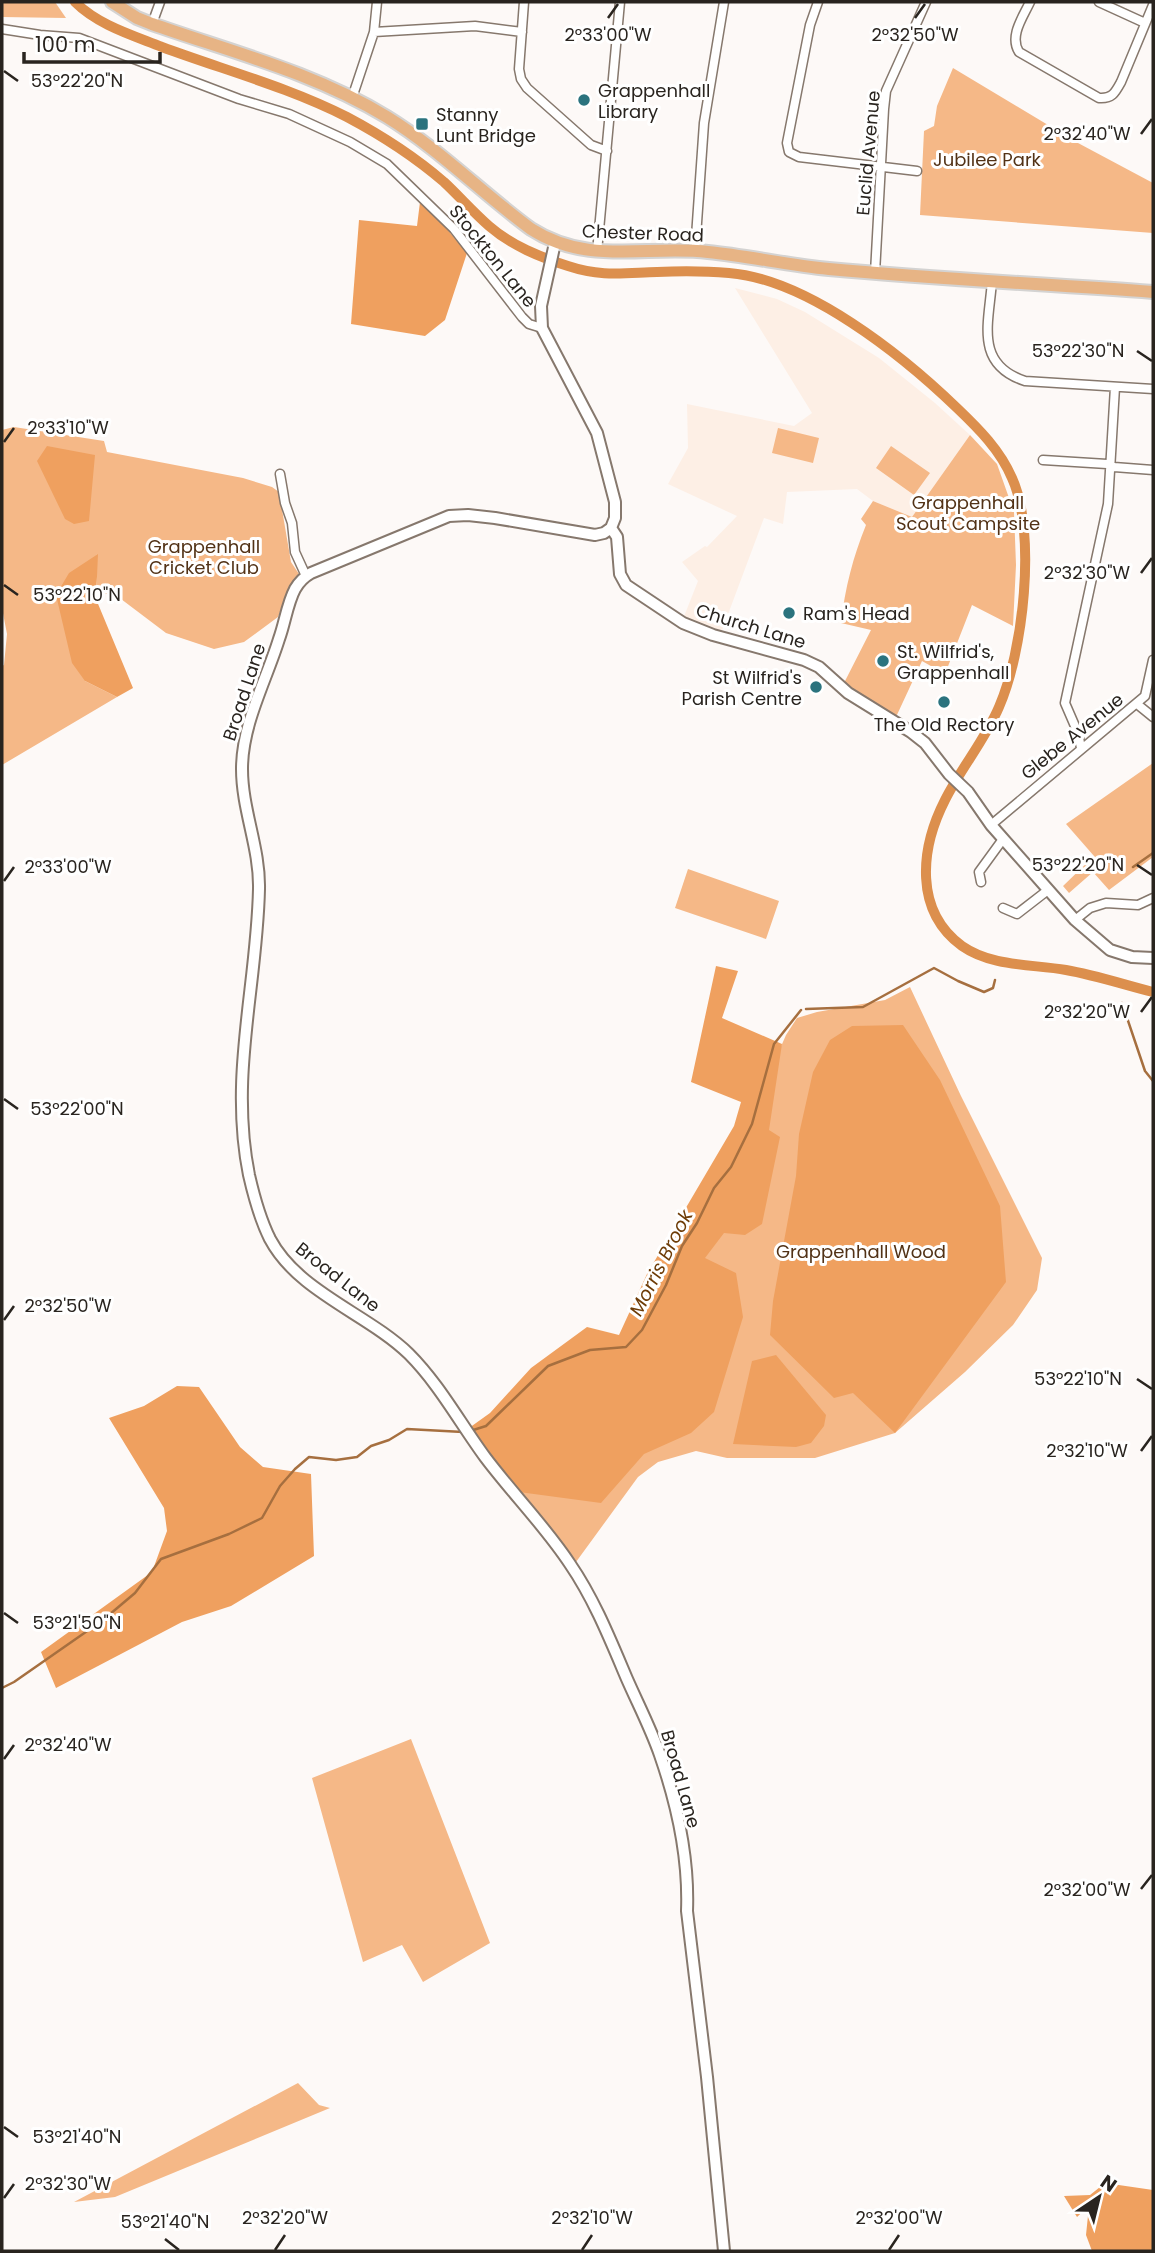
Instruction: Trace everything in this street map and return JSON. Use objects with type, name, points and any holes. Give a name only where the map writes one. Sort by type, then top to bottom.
[{"type":"main road","name":"Chester Road","points":[[112,2],[137,18],[281,68],[377,111],[415,135],[469,177],[553,248],[597,252],[695,251],[793,265],[1153,292]]},
{"type":"street","points":[[152,24],[160,2]]},
{"type":"street","points":[[352,98],[374,32],[377,2]]},
{"type":"street","points":[[524,2],[519,69],[521,79],[527,88],[591,145],[607,151]]},
{"type":"street","points":[[597,252],[620,2]]},
{"type":"street","points":[[695,251],[704,123],[724,2]]},
{"type":"street","points":[[818,2],[810,25],[787,143],[789,152],[799,157],[917,170]]},
{"type":"street","name":"Euclid Avenue","points":[[875,272],[886,91],[926,2]]},
{"type":"street","points":[[1030,2],[1015,34],[1014,44],[1019,52],[1099,98],[1114,95],[1153,5]]},
{"type":"street","points":[[1099,2],[1145,23]]},
{"type":"street","points":[[374,32],[475,26],[522,32]]},
{"type":"street","name":"Stockton Lane","points":[[2,29],[79,38],[239,99],[289,114],[350,142],[387,164],[423,198],[454,229],[522,317],[529,324],[542,328]]},
{"type":"street","points":[[542,328],[541,306],[553,248]]},
{"type":"street","points":[[992,281],[988,344],[993,358],[1007,373],[1025,381],[1153,389]]},
{"type":"street","name":"Church Lane","points":[[542,328],[597,433],[615,502],[615,518],[611,528],[617,537],[620,574],[626,585],[683,623],[713,635],[804,660],[819,667],[848,693],[911,732],[925,743],[949,774],[968,792],[991,825],[1075,919],[1110,950],[1132,957],[1153,958]]},
{"type":"street","points":[[1081,748],[1078,733],[1065,703],[1108,504],[1115,387]]},
{"type":"street","points":[[1043,460],[1153,470]]},
{"type":"street","points":[[281,474],[285,503],[292,523],[295,552],[306,576],[433,521],[456,515],[495,518],[595,535],[611,528]]},
{"type":"street","name":"Broad Lane","points":[[306,576],[298,584],[291,598],[280,637],[252,713],[243,749],[242,782],[258,858],[259,889],[242,1061],[241,1119],[247,1162],[260,1214],[282,1257],[321,1291],[409,1355],[563,1553],[583,1583],[602,1621],[660,1755],[685,1858],[687,1911],[724,2251]]},
{"type":"street","name":"Glebe Avenue","points":[[991,825],[1145,696],[1153,660]]},
{"type":"street","points":[[1137,704],[1153,717]]},
{"type":"street","points":[[981,882],[979,872],[1003,839]]},
{"type":"street","points":[[1003,908],[1017,914],[1048,890]]},
{"type":"street","points":[[1075,919],[1090,908],[1106,902],[1138,905],[1153,898]]},
{"type":"shaded area","points":[[735,288],[777,299],[805,312],[879,358],[970,435],[912,517],[873,501],[857,489],[787,492],[783,524],[764,518],[721,633],[683,619],[698,581],[682,562],[707,547],[737,516],[668,484],[688,448],[687,404],[794,426],[812,413]]},
{"type":"green space","points":[[2,2],[55,2],[66,18],[2,17]]},
{"type":"green space","name":"Jubilee Park","points":[[953,68],[1078,143],[1153,183],[1153,233],[920,215],[924,131],[934,126],[937,106]]},
{"type":"green space","points":[[423,200],[467,253],[445,320],[425,336],[351,324],[359,220],[417,226],[420,202]]},
{"type":"green space","name":"Grappenhall Cricket Club","points":[[14,427],[104,441],[107,452],[243,478],[272,487],[279,492],[291,562],[299,574],[289,589],[278,617],[244,642],[214,649],[166,633],[121,599],[97,590],[97,554],[85,681],[117,697],[2,765],[2,666],[7,634],[2,608],[2,430]]},
{"type":"green space","points":[[778,428],[819,438],[813,463],[772,453]]},
{"type":"green space","name":"Grappenhall Scout Campsite","points":[[970,435],[997,464],[1014,512],[1016,565],[1013,626],[972,605],[945,674],[922,661],[896,717],[844,683],[871,630],[841,623],[850,573],[866,525],[861,519],[873,501],[912,517]]},
{"type":"green space","points":[[47,446],[95,455],[89,521],[74,524],[65,519],[37,461]]},
{"type":"green space","points":[[891,446],[930,473],[914,495],[876,468]]},
{"type":"green space","points":[[98,554],[96,599],[133,688],[117,697],[85,681],[72,663],[56,595],[69,573]]},
{"type":"green space","points":[[1153,763],[1153,857],[1109,890],[1093,872],[1069,893],[1063,886],[1094,856],[1066,824]]},
{"type":"green space","points":[[688,869],[779,901],[766,939],[675,908]]},
{"type":"green space","points":[[716,966],[738,971],[722,1018],[782,1044],[769,1130],[780,1137],[762,1224],[745,1235],[724,1233],[705,1258],[736,1273],[743,1317],[714,1412],[691,1433],[644,1454],[601,1503],[519,1492],[469,1428],[490,1413],[531,1368],[587,1327],[619,1335],[647,1274],[734,1126],[741,1102],[691,1082]]},
{"type":"green space","name":"Grappenhall Wood","points":[[910,987],[1042,1258],[1037,1290],[1013,1325],[965,1372],[895,1433],[815,1458],[727,1458],[696,1451],[658,1462],[638,1477],[576,1562],[519,1492],[622,1338],[743,1134],[786,1035],[797,1018],[885,1000]]},
{"type":"green space","points":[[903,1025],[940,1080],[1000,1206],[1006,1282],[895,1433],[853,1393],[834,1398],[770,1335],[773,1301],[796,1176],[799,1134],[813,1072],[830,1040],[852,1026]]},
{"type":"green space","points":[[776,1355],[826,1415],[824,1426],[811,1443],[796,1447],[733,1444],[752,1361]]},
{"type":"green space","points":[[177,1386],[199,1387],[240,1447],[263,1467],[311,1474],[314,1556],[231,1606],[182,1622],[56,1688],[41,1652],[152,1572],[167,1531],[164,1508],[109,1418],[144,1406]]},
{"type":"green space","points":[[411,1739],[490,1943],[423,1982],[402,1945],[363,1962],[312,1778]]},
{"type":"green space","points":[[298,2083],[319,2105],[330,2108],[115,2197],[74,2202]]},
{"type":"green space","points":[[1105,2183],[1153,2190],[1153,2251],[1092,2251],[1086,2235],[1089,2206],[1077,2217],[1064,2196],[1090,2195]]},
{"type":"waterway","points":[[75,2],[94,17],[127,34],[256,79],[325,106],[360,124],[421,164],[444,182],[489,226],[527,250],[558,263],[591,272],[711,272],[759,278],[790,289],[852,323],[935,387],[981,432],[1007,468],[1020,501],[1025,560],[1024,593],[1015,656],[999,707],[951,788],[937,819],[927,858],[929,897],[946,932],[974,953],[1012,964],[1077,972],[1153,992]]},
{"type":"waterway","points":[[1133,867],[1153,853]]},
{"type":"waterway","name":"Morris Brook","points":[[806,1009],[863,1007],[934,968],[984,992],[993,988],[995,980]]},
{"type":"waterway","points":[[1122,1003],[1145,1071],[1153,1081]]},
{"type":"waterway","name":"Morris Brook","points":[[470,1431],[486,1426],[548,1366],[590,1350],[626,1347],[642,1330],[666,1285],[682,1246],[714,1188],[731,1167],[752,1124],[774,1044],[801,1010]]},
{"type":"waterway","name":"Morris Brook","points":[[2,1688],[103,1620],[135,1593],[161,1559],[229,1534],[262,1518],[280,1486],[309,1457],[336,1460],[357,1457],[371,1446],[389,1440],[407,1429],[463,1432]]},
{"type":"place","name":"Grappenhall Library","points":[[584,100]]},
{"type":"place","name":"Stanny Lunt Bridge","points":[[422,124]]},
{"type":"place","name":"Ram's Head","points":[[789,613]]},
{"type":"place","name":"St. Wilfrid's, Grappenhall","points":[[883,661]]},
{"type":"place","name":"St Wilfrid's Parish Centre","points":[[816,687]]},
{"type":"place","name":"The Old Rectory","points":[[944,702]]}]
